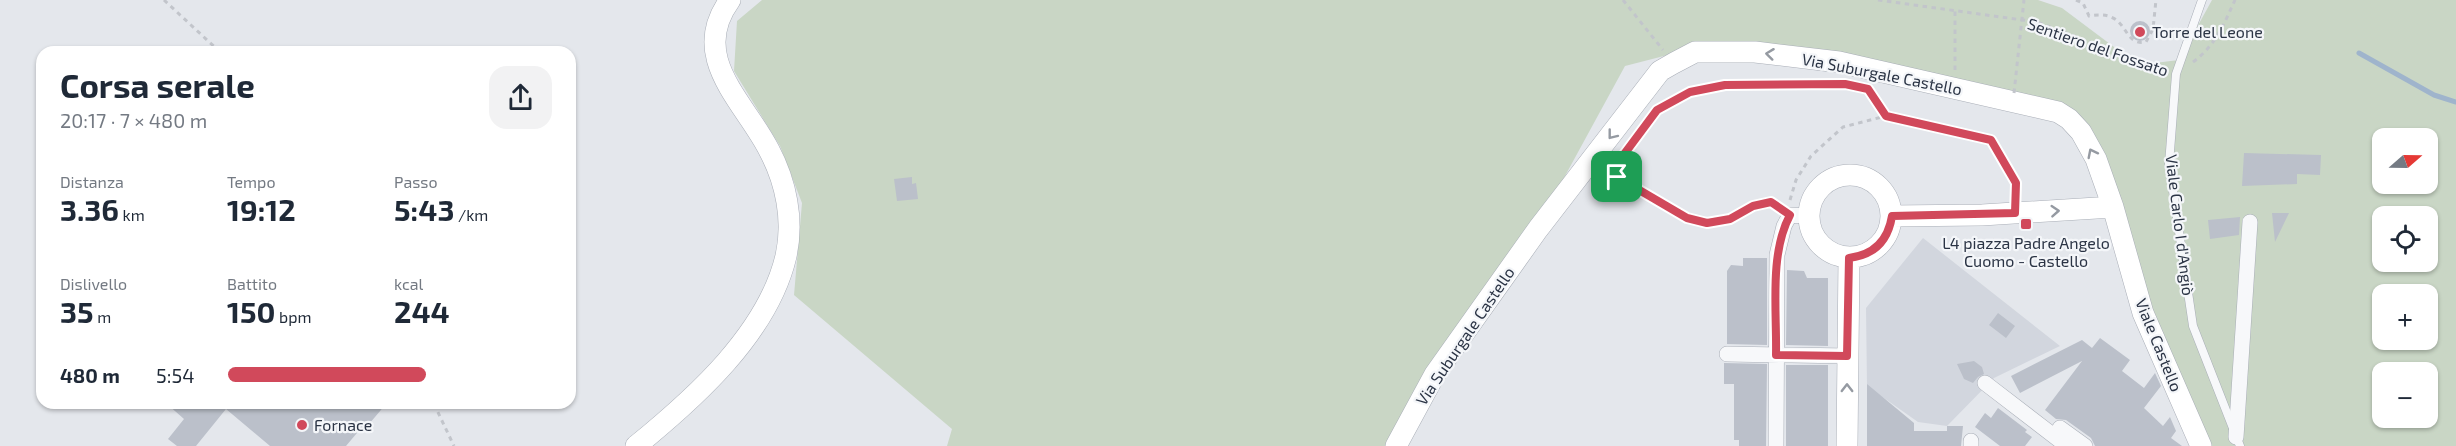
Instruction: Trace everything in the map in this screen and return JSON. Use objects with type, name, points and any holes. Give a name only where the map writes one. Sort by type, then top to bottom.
[{"type":"street","points":[[636,446],[700,390],[729,360],[748,334],[772,293],[786,256],[789,220],[782,180],[769,150],[727,83],[715,48],[715,28],[718,18],[730,0]]},
{"type":"street","name":"Via Suburgale Castello","points":[[1396,446],[1435,374],[1538,229],[1660,71],[1695,52],[1755,52],[1839,62],[2058,112],[2069,119],[2081,132],[2096,159],[2113,207]]},
{"type":"street","points":[[1776,446],[1777,255],[1784,226],[1799,216],[1825,182],[1837,176],[1850,174],[1862,176],[1874,182],[1884,191],[1890,203],[1892,216],[1890,229],[1884,241],[1874,250],[1862,256],[1849,258],[1833,254],[1820,245],[1799,216]]},
{"type":"street","points":[[1892,216],[2015,213],[2113,207]]},
{"type":"street","name":"Viale Castello","points":[[2113,207],[2143,313],[2201,446]]},
{"type":"street","points":[[2238,441],[2250,222]]},
{"type":"street","points":[[1847,446],[1849,258]]},
{"type":"street","points":[[1727,354],[1847,356]]},
{"type":"street","points":[[1985,383],[2067,446]]},
{"type":"street","points":[[2042,414],[2085,446]]},
{"type":"lane","name":"Viale Carlo I d'Angiò","points":[[2202,0],[2176,74],[2169,164],[2193,326],[2238,441]]},
{"type":"path","points":[[164,0],[214,46]]},
{"type":"path","points":[[1623,0],[1674,63]]},
{"type":"path","name":"Sentiero del Fossato","points":[[1878,0],[2037,22],[2176,74]]},
{"type":"path","points":[[2014,93],[2025,0]]},
{"type":"path","points":[[2076,0],[2083,3],[2090,16],[2103,14],[2118,20],[2133,40],[2141,43],[2146,42],[2153,29],[2156,0]]},
{"type":"path","points":[[2176,74],[2204,54],[2222,30],[2235,0]]},
{"type":"path","points":[[1954,76],[1955,11]]},
{"type":"path","points":[[1617,177],[1622,157],[1657,110],[1690,92],[1725,85],[1845,84]]},
{"type":"path","points":[[1857,86],[1868,89],[1886,116]]},
{"type":"path","points":[[1799,216],[1790,195],[1811,156],[1843,127],[1886,116],[1991,140],[2016,183],[2015,213]]},
{"type":"path","points":[[1595,157],[1617,177],[1687,218],[1707,223],[1730,219],[1753,206],[1771,202],[1799,216]]},
{"type":"path","points":[[436,409],[454,446]]},
{"type":"shaded area","points":[[1923,238],[2060,346],[1994,378],[1947,426],[1918,422],[1867,386],[1866,308]]},
{"type":"green space","points":[[762,0],[2038,0],[2062,8],[2138,65],[2179,60],[2212,0],[2456,0],[2456,446],[2203,446],[2173,375],[2098,157],[2059,110],[1839,60],[1695,48],[1625,66],[1559,187],[1390,446],[947,446],[952,429],[794,295],[802,203],[780,146],[734,71],[737,21]]},
{"type":"building","name":"Torre del Leone","points":[[2140,21],[2147,24],[2150,31],[2147,38],[2140,41],[2133,38],[2130,31],[2133,24]]},
{"type":"building","points":[[2244,153],[2321,155],[2320,175],[2297,174],[2297,184],[2242,186]]},
{"type":"building","points":[[912,177],[912,184],[916,183],[918,199],[897,201],[894,179]]},
{"type":"building","points":[[2272,213],[2289,213],[2275,242]]},
{"type":"building","points":[[2240,217],[2239,235],[2210,239],[2208,220]]},
{"type":"building","points":[[1743,258],[1767,258],[1767,345],[1727,344],[1727,271],[1731,265],[1743,266]]},
{"type":"building","points":[[1787,270],[1804,271],[1807,278],[1828,278],[1828,346],[1786,345]]},
{"type":"building","points":[[1998,313],[2015,326],[2006,338],[1989,325]]},
{"type":"building","points":[[2100,338],[2130,360],[2122,371],[2144,388],[2155,373],[2161,386],[2144,408],[2163,426],[2170,417],[2176,431],[2171,438],[2182,446],[2095,446],[2091,438],[2066,420],[2056,419],[2045,410],[2082,361],[2020,393],[2011,376],[2082,340],[2092,348]]},
{"type":"building","points":[[1974,361],[1982,367],[1984,374],[1973,383],[1964,379],[1957,364]]},
{"type":"building","points":[[1724,363],[1767,364],[1766,446],[1739,446],[1739,440],[1734,440],[1734,384],[1724,384]]},
{"type":"building","points":[[1786,365],[1828,365],[1828,446],[1786,446]]},
{"type":"building","points":[[1867,384],[1914,423],[1914,431],[1947,431],[1947,426],[1963,426],[1961,446],[1867,446]]},
{"type":"building","points":[[1998,408],[2027,430],[2025,432],[2032,437],[2025,446],[2000,446],[1975,427],[1985,413],[1991,418]]},
{"type":"building","name":"Fornace","points":[[173,409],[226,409],[196,446],[177,446],[168,439],[184,419]]},
{"type":"building","name":"Fornace","points":[[226,409],[382,409],[364,430],[362,427],[346,446],[270,446]]},
{"type":"waterway","points":[[2359,53],[2434,95],[2456,102]]},
{"type":"place","name":"Torre del Leone","points":[[2140,32]]},
{"type":"place","name":"L4 piazza Padre Angelo Cuomo - Castello","points":[[2026,224]]},
{"type":"place","name":"Fornace","points":[[302,425]]},
{"type":"route","points":[[1845,84],[1868,89],[1886,116],[1991,140],[2016,183],[2015,213],[1892,216],[1890,229],[1884,241],[1874,250],[1862,256],[1849,258],[1847,356],[1776,355],[1777,255],[1784,226],[1790,215],[1771,202],[1753,206],[1730,219],[1707,223],[1687,218],[1617,177],[1622,157],[1657,110],[1690,92],[1725,85],[1845,84]]}]
